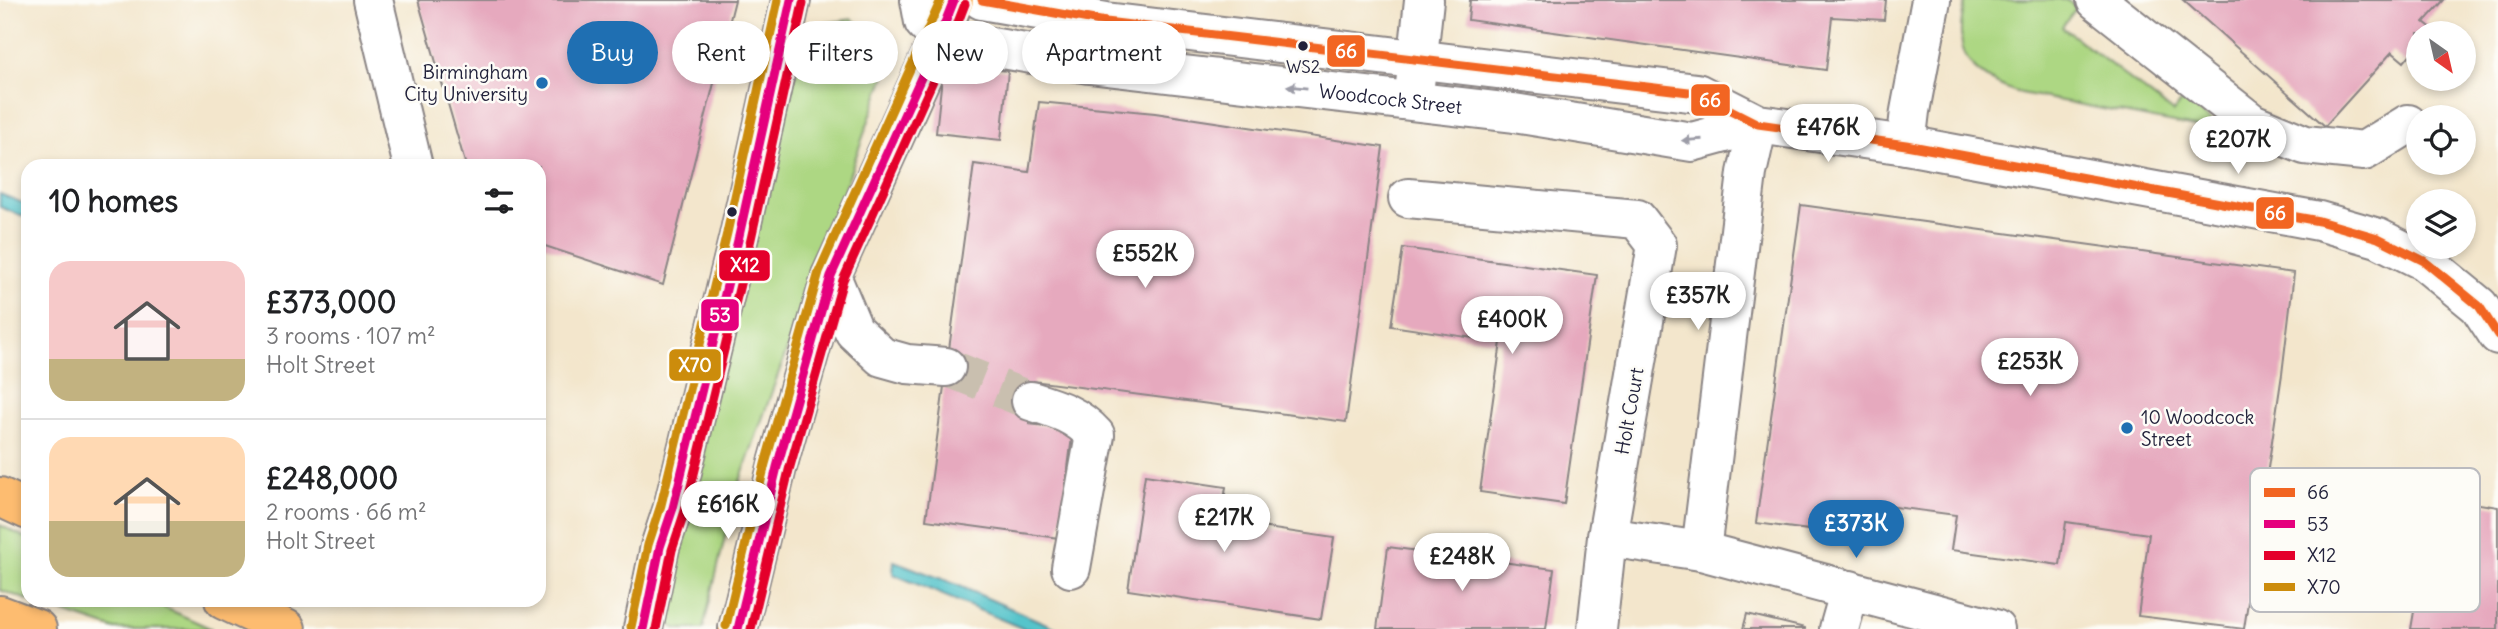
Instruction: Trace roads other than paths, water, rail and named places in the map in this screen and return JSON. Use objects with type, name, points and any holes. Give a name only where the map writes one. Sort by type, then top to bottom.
[{"type":"main road","points":[[643,629],[660,547],[673,508],[738,236],[791,0]]},
{"type":"main road","points":[[946,21],[954,0]]},
{"type":"main road","points":[[738,629],[777,467],[831,276],[918,84]]},
{"type":"main road","points":[[0,498],[21,507]]},
{"type":"main road","points":[[239,607],[286,629]]},
{"type":"main road","points":[[0,615],[37,629]]},
{"type":"street","points":[[373,0],[411,159]]},
{"type":"street","points":[[920,0],[924,21]]},
{"type":"street","name":"Woodcock Street","points":[[982,0],[1106,22],[1697,93],[1758,124],[1906,145],[2319,221],[2378,238],[2424,261],[2479,306],[2498,335]]},
{"type":"street","points":[[1412,100],[1419,60],[1424,0]]},
{"type":"street","points":[[1906,145],[1931,0]]},
{"type":"street","points":[[2095,0],[2252,123],[2305,145],[2364,151],[2406,125]]},
{"type":"street","name":"Woodcock Street","points":[[1008,50],[1089,64],[1514,113],[1692,142],[1758,124]]},
{"type":"street","points":[[1701,551],[1748,173],[1758,124]]},
{"type":"street","name":"Holt Court","points":[[1408,198],[1637,219],[1657,245],[1607,537],[1597,629]]},
{"type":"street","points":[[831,276],[854,331],[882,356],[907,364],[946,367]]},
{"type":"street","points":[[1031,401],[1069,413],[1095,435],[1071,568]]},
{"type":"street","points":[[1607,537],[1701,551],[1995,629]]},
{"type":"street","points":[[1839,629],[1850,590]]},
{"type":"water","points":[[0,194],[21,202],[21,215],[0,207]]},
{"type":"water","points":[[894,561],[955,584],[1058,629],[1024,629],[893,574]]},
{"type":"tunnel","points":[[946,367],[1031,401]]},
{"type":"place","name":"WS2","points":[[1303,46]]},
{"type":"place","name":"Birmingham City University","points":[[542,83]]},
{"type":"place","name":"10 Woodcock Street","points":[[2127,428]]}]
